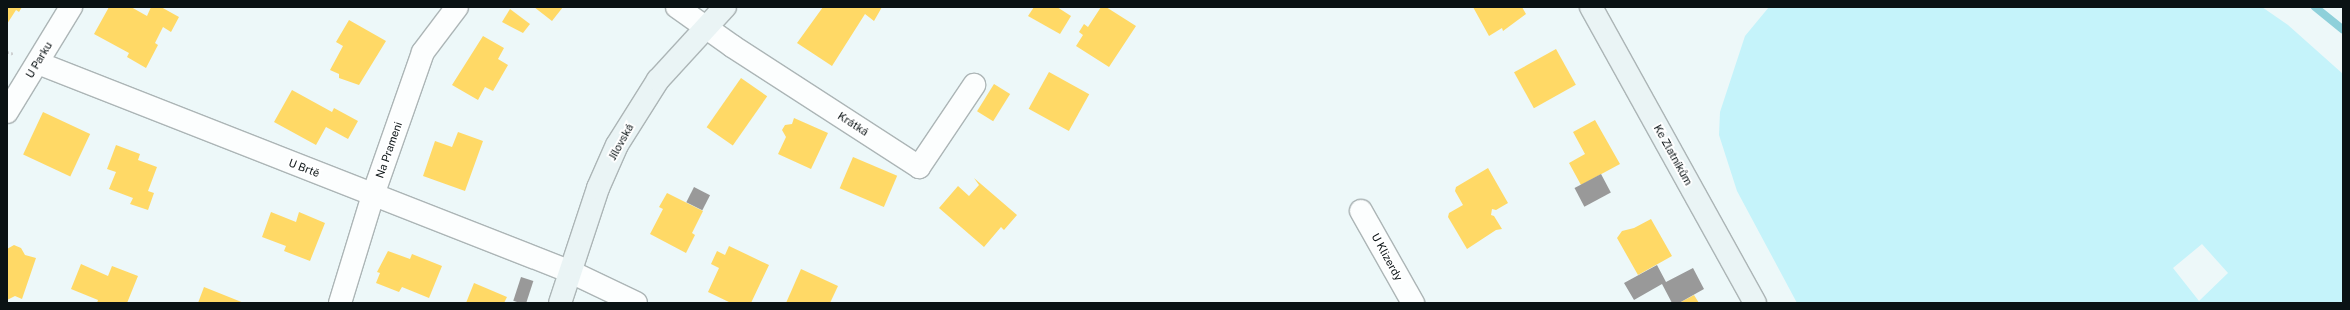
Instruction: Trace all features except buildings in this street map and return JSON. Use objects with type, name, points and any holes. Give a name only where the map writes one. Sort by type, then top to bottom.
[{"type":"street","name":"U Parku","points":[[7,112],[71,7]]},
{"type":"street","name":"Na Prameni","points":[[340,303],[373,195],[423,52],[457,7]]},
{"type":"street","points":[[677,7],[705,26]]},
{"type":"street","name":"Jílovská","points":[[560,303],[598,188],[617,145],[658,80],[705,26],[725,7]]},
{"type":"street","name":"Ke Zlatníkům","points":[[1591,7],[1755,303]]},
{"type":"street","name":"Krátká","points":[[705,26],[732,46],[919,167],[974,85]]},
{"type":"street","name":"U Brtě","points":[[38,63],[571,272],[636,303]]},
{"type":"street","name":"U Klizerdy","points":[[1361,211],[1412,303]]},
{"type":"shaded area","points":[[1769,7],[2262,7],[2288,25],[2343,74],[2343,303],[1797,303],[1737,191],[1719,135],[1720,112],[1745,36]],"holes":[[[2202,244],[2228,273],[2199,301],[2173,268]]]},
{"type":"waterway","points":[[2315,7],[2343,30]]}]
